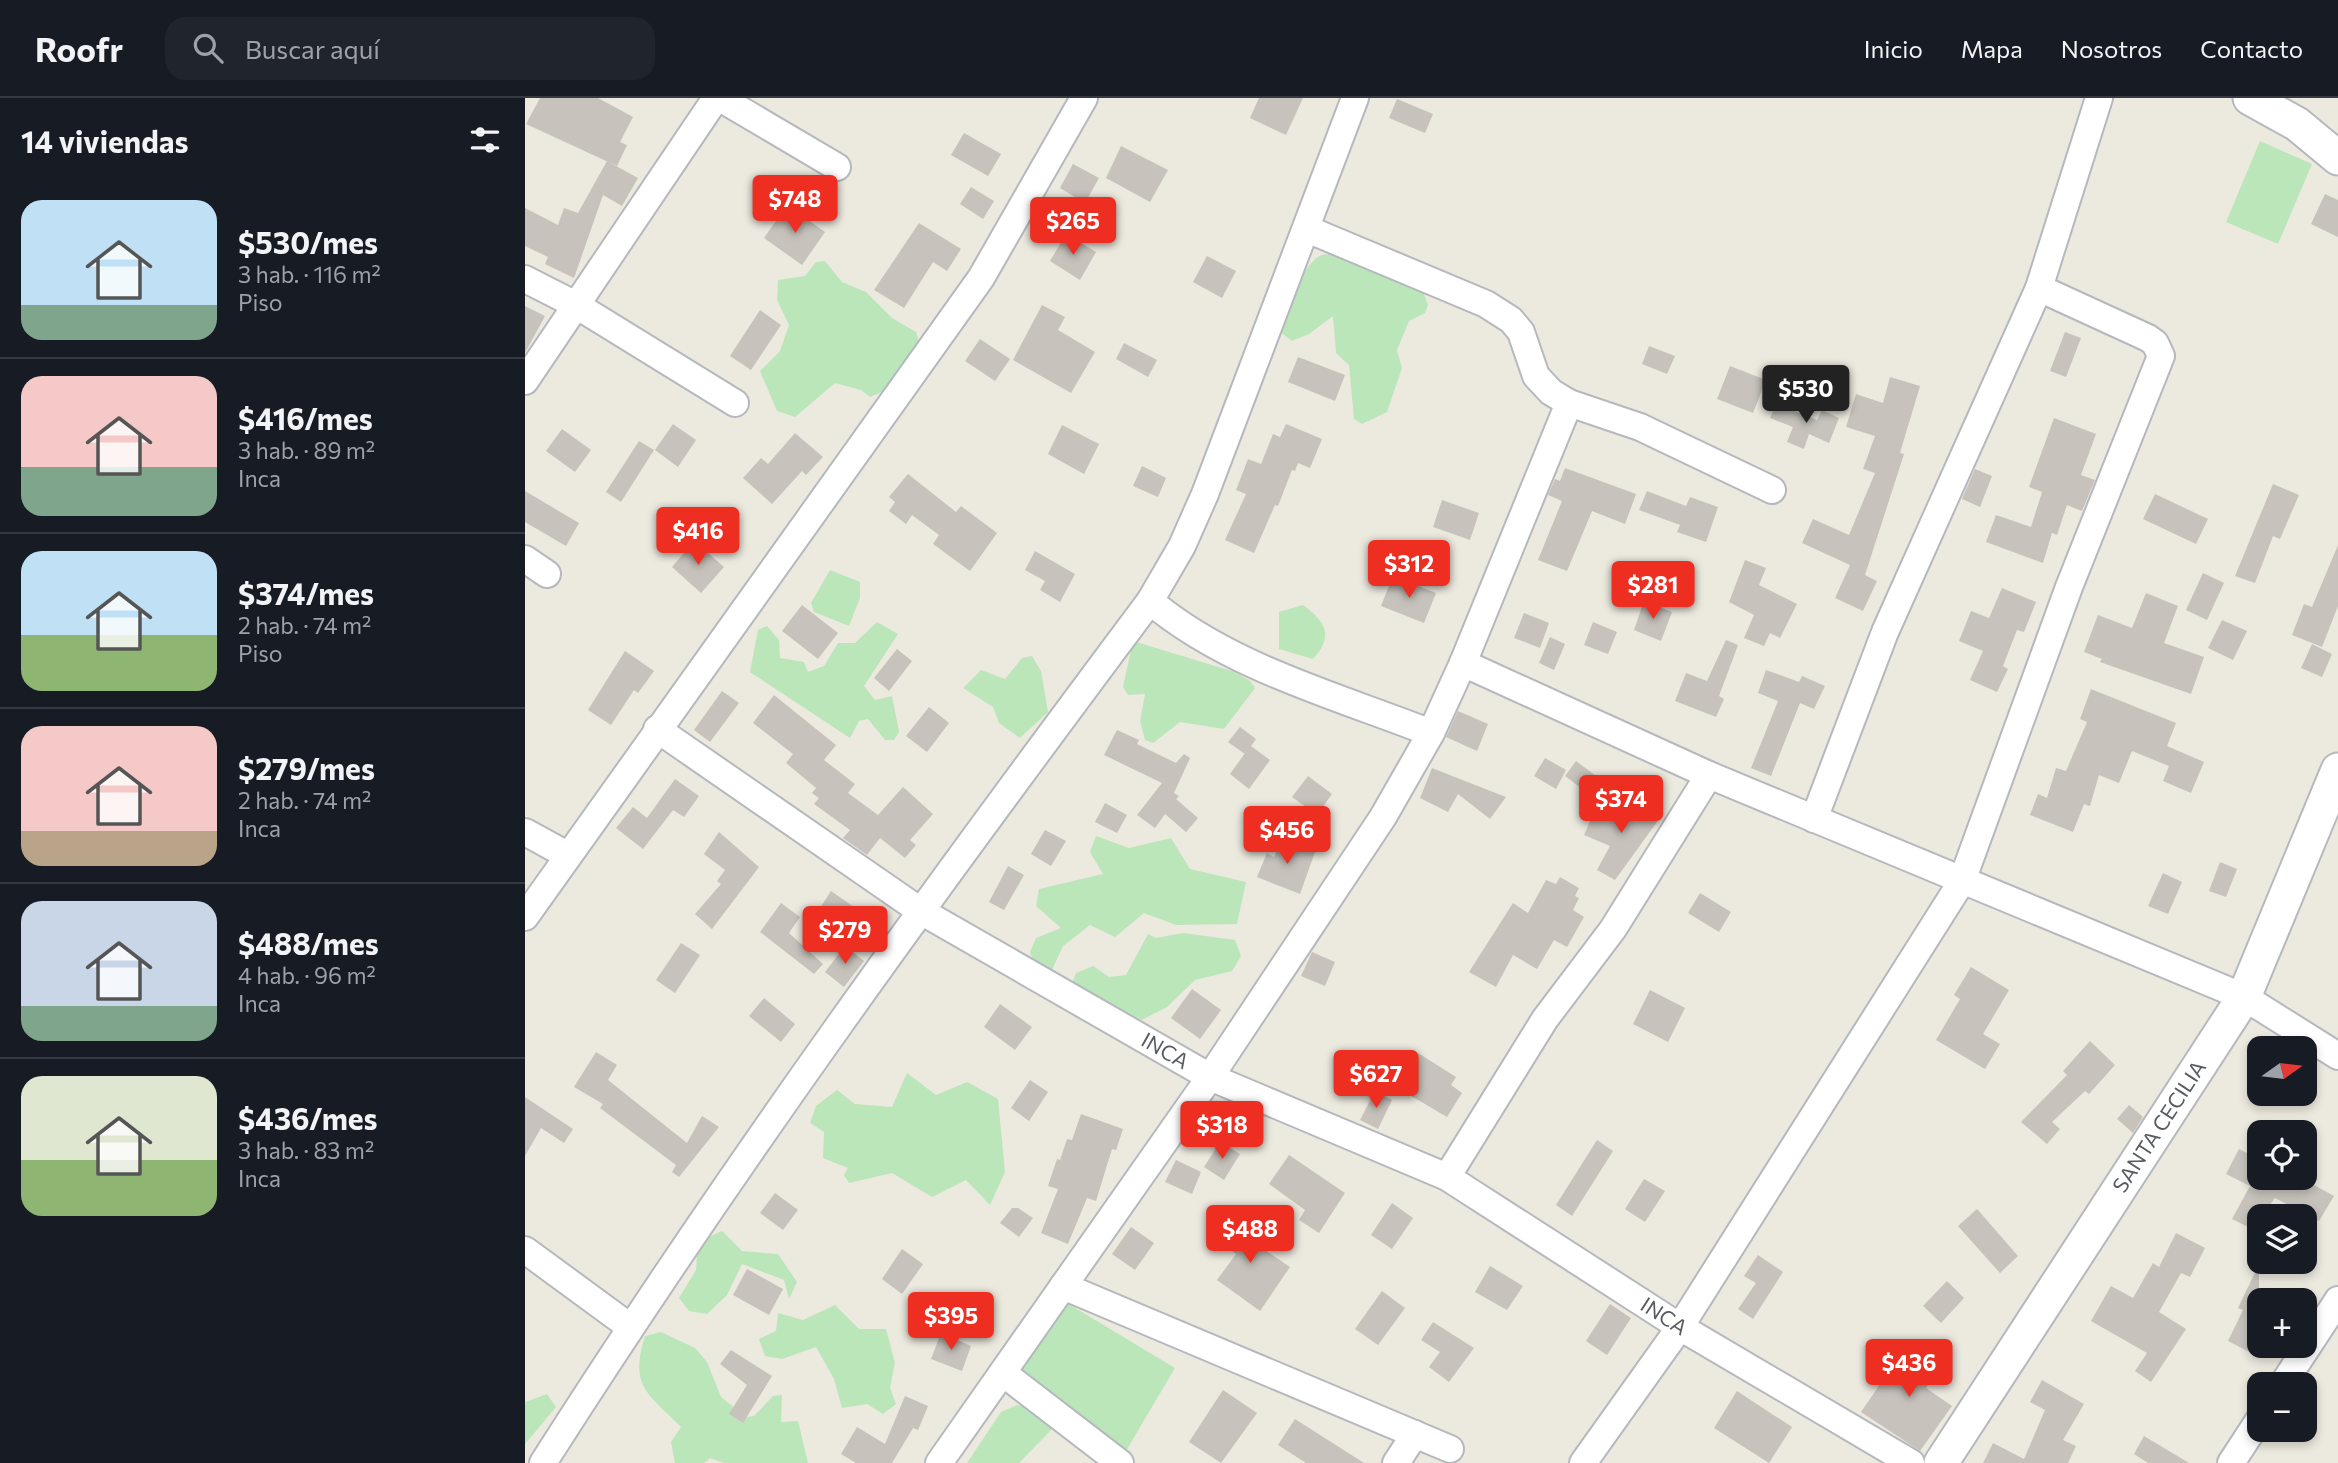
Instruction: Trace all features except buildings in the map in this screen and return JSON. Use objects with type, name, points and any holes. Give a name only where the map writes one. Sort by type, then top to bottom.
[{"type":"street","points":[[525,381],[718,98],[837,167]]},
{"type":"street","points":[[525,917],[566,855],[981,278],[1084,98]]},
{"type":"street","points":[[543,1463],[630,1327],[919,910],[1150,601],[1182,546],[1205,494],[1355,98]]},
{"type":"street","points":[[1814,819],[1885,632],[2039,288],[2099,98]]},
{"type":"street","points":[[2250,98],[2297,124],[2338,158]]},
{"type":"street","points":[[1307,229],[1486,304],[1511,320],[1528,346],[1536,376],[1551,392],[1569,403],[1640,427],[1772,490]]},
{"type":"street","points":[[525,279],[576,305],[735,403]]},
{"type":"street","points":[[1583,1463],[1680,1327],[1962,881],[2069,587],[2161,356],[2155,343],[2148,338],[2039,288]]},
{"type":"street","points":[[939,1463],[1210,1077],[1383,817],[1431,733],[1464,663],[1569,403]]},
{"type":"street","points":[[525,559],[547,574]]},
{"type":"street","points":[[1150,601],[1170,618],[1231,652],[1431,733]]},
{"type":"street","points":[[1464,663],[1709,775],[2243,997],[2338,1056]]},
{"type":"street","name":"INCA","points":[[657,729],[919,910],[1210,1077],[1447,1177],[1680,1327],[1911,1463]]},
{"type":"street","name":"SANTA CECILIA","points":[[1941,1463],[2243,997],[2338,770]]},
{"type":"street","points":[[1447,1177],[1545,1019],[1613,929],[1709,775]]},
{"type":"street","points":[[525,832],[566,855]]},
{"type":"street","points":[[525,1250],[630,1327]]},
{"type":"street","points":[[1063,1286],[1450,1449]]},
{"type":"street","points":[[2291,1372],[2338,1300]]},
{"type":"street","points":[[1003,1373],[1120,1463]]},
{"type":"street","points":[[1396,1463],[1415,1434]]},
{"type":"street","points":[[2231,1463],[2247,1438]]},
{"type":"green space","points":[[2260,141],[2312,164],[2278,244],[2226,222]]},
{"type":"green space","points":[[1349,253],[1422,289],[1428,305],[1425,313],[1409,321],[1397,350],[1402,368],[1387,412],[1362,424],[1354,419],[1349,365],[1336,353],[1333,316],[1309,334],[1292,341],[1279,331],[1296,288],[1315,259],[1325,254]]},
{"type":"green space","points":[[825,261],[842,282],[866,292],[892,318],[916,332],[921,348],[887,390],[870,397],[861,390],[835,383],[795,417],[777,411],[760,371],[780,351],[789,325],[777,300],[778,280],[805,276],[816,262]]},
{"type":"green space","points":[[830,570],[860,582],[860,598],[849,626],[814,612],[811,603]]},
{"type":"green space","points":[[1303,605],[1317,617],[1325,630],[1324,643],[1313,659],[1279,649],[1279,612]]},
{"type":"green space","points":[[877,622],[898,634],[864,686],[875,700],[892,696],[899,732],[894,740],[885,740],[868,719],[859,721],[850,738],[750,672],[758,630],[767,626],[779,640],[780,658],[804,662],[808,672],[824,666],[838,643],[855,643]]},
{"type":"green space","points":[[1133,641],[1235,672],[1250,681],[1255,688],[1224,729],[1180,722],[1153,743],[1145,740],[1140,721],[1145,694],[1128,695],[1123,687]]},
{"type":"green space","points":[[1032,656],[1041,671],[1048,712],[1020,738],[999,723],[993,707],[963,688],[981,670],[1005,679],[1022,658]]},
{"type":"green space","points":[[1096,836],[1129,848],[1171,838],[1190,869],[1246,882],[1237,924],[1176,925],[1144,913],[1115,937],[1090,925],[1063,946],[1051,972],[1039,976],[1030,952],[1036,938],[1061,928],[1036,906],[1039,889],[1103,874],[1090,852]]},
{"type":"green space","points":[[1183,933],[1235,940],[1241,956],[1232,971],[1195,980],[1167,1007],[1142,1020],[1070,989],[1076,973],[1093,966],[1109,977],[1126,975],[1148,934],[1156,938]]},
{"type":"green space","points":[[907,1073],[936,1095],[967,1082],[998,1099],[1005,1172],[990,1205],[966,1180],[932,1197],[892,1173],[849,1183],[844,1175],[848,1168],[823,1158],[824,1132],[810,1123],[816,1106],[837,1090],[855,1104],[892,1107]]},
{"type":"green space","points":[[722,1231],[742,1251],[778,1254],[797,1282],[789,1299],[784,1280],[742,1264],[727,1295],[707,1314],[689,1311],[679,1298],[696,1270],[698,1242]]},
{"type":"green space","points":[[1062,1300],[1175,1368],[1123,1456],[1010,1389]]},
{"type":"green space","points":[[835,1305],[859,1329],[886,1329],[895,1363],[890,1388],[896,1404],[883,1414],[867,1404],[842,1408],[834,1379],[816,1347],[782,1359],[765,1356],[759,1339],[776,1331],[778,1313],[803,1320]]},
{"type":"green space","points":[[661,1332],[695,1348],[707,1362],[721,1397],[746,1417],[754,1416],[773,1396],[782,1395],[781,1422],[798,1421],[808,1463],[724,1463],[710,1458],[704,1463],[675,1463],[671,1442],[681,1427],[651,1397],[641,1378],[639,1367],[645,1336]]},
{"type":"green space","points":[[547,1394],[556,1407],[525,1444],[525,1402]]},
{"type":"green space","points":[[1017,1405],[1034,1408],[1055,1426],[1019,1463],[967,1463],[1001,1412]]}]
